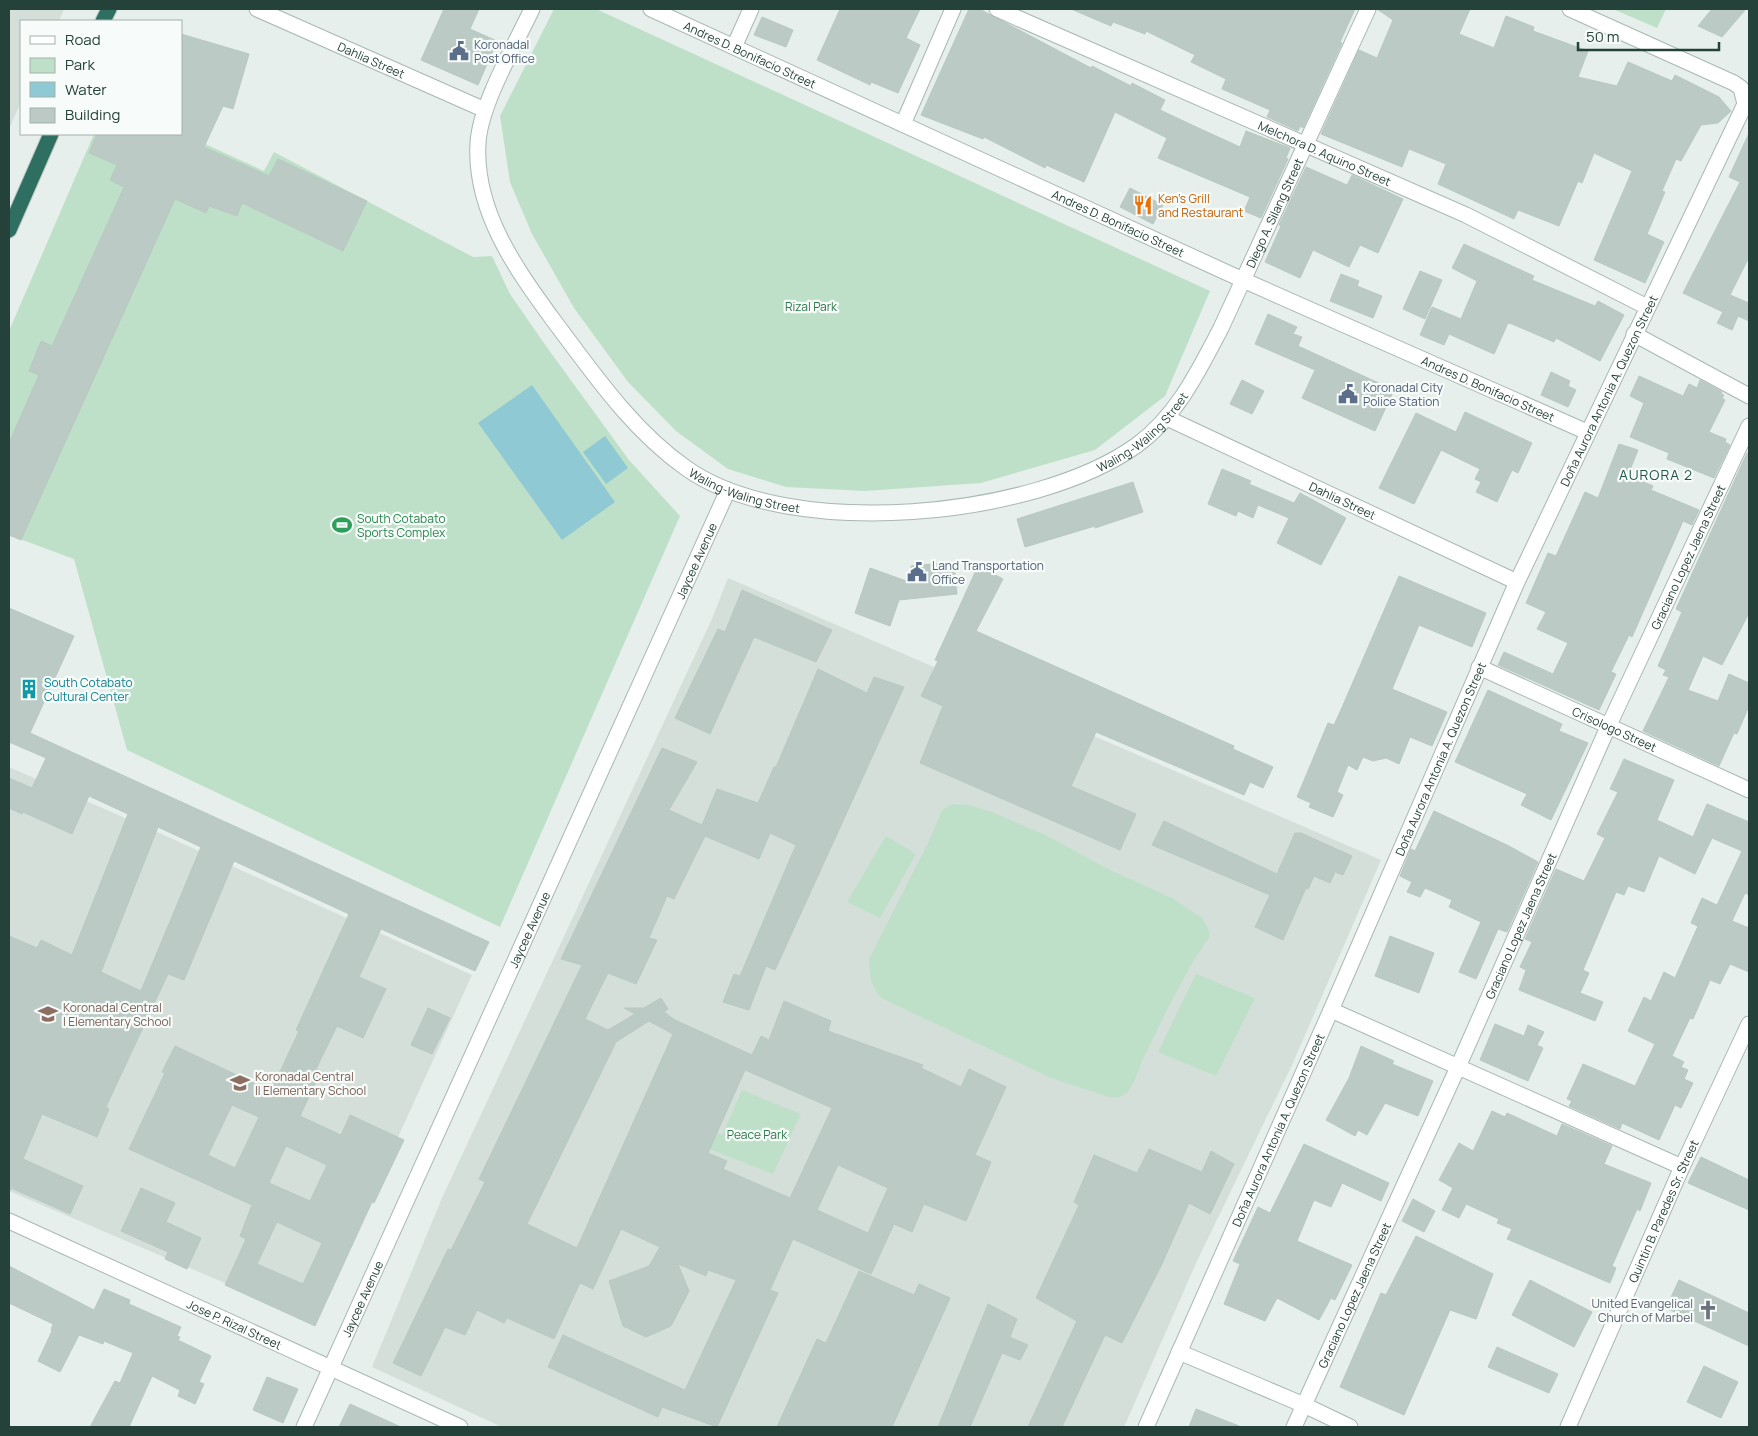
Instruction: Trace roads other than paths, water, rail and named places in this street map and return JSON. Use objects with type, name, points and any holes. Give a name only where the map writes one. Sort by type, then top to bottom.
[{"type":"highway","points":[[9,230],[52,135]]},
{"type":"street","name":"Dahlia Street","points":[[257,9],[485,110]]},
{"type":"street","name":"Waling-Waling Street","points":[[532,9],[485,110],[478,140],[478,171],[488,209],[507,254],[582,359],[614,399],[642,431],[687,469],[728,490],[779,505],[839,512],[913,511],[1003,499],[1056,485],[1102,466],[1138,444],[1167,418],[1198,371],[1243,280]]},
{"type":"street","name":"Andres D. Bonifacio Street","points":[[651,9],[1243,280],[1587,432]]},
{"type":"street","points":[[734,47],[751,9]]},
{"type":"street","points":[[903,124],[954,9]]},
{"type":"street","name":"Melchora D. Aquino Street","points":[[998,9],[1466,215],[1647,307]]},
{"type":"street","name":"Diego A. Silang Street","points":[[1243,280],[1308,144],[1368,9]]},
{"type":"street","points":[[1570,9],[1734,83],[1747,91]]},
{"type":"street","name":"Doña Aurora Antonia A. Quezon Street","points":[[1146,1427],[1331,1010],[1517,582],[1587,432],[1742,112],[1747,91]]},
{"type":"street","points":[[1634,334],[1749,396]]},
{"type":"street","name":"Dahlia Street","points":[[1167,418],[1517,582]]},
{"type":"street","name":"Graciano Lopez Jaena Street","points":[[1294,1427],[1458,1067],[1608,727],[1749,426]]},
{"type":"street","name":"Jaycee Avenue","points":[[304,1427],[728,490]]},
{"type":"street","name":"Crisologo Street","points":[[1479,667],[1749,790]]},
{"type":"street","points":[[1331,1010],[1682,1167]]},
{"type":"street","name":"Quintin B. Paredes Sr. Street","points":[[1568,1427],[1682,1167],[1749,1024]]},
{"type":"street","name":"Jose P. Rizal Street","points":[[9,1221],[460,1427]]},
{"type":"street","points":[[1178,1352],[1304,1405],[1350,1427]]},
{"type":"water","points":[[532,385],[615,502],[562,540],[478,423]]},
{"type":"water","points":[[605,436],[628,468],[606,484],[583,452]]},
{"type":"place","name":"Koronadal Post Office","points":[[459,51]]},
{"type":"place","name":"Ken's Grill and Restaurant","points":[[1143,205]]},
{"type":"place","name":"Koronadal City Police Station","points":[[1348,394]]},
{"type":"place","name":"South Cotabato Sports Complex","points":[[342,525]]},
{"type":"place","name":"Land Transportation Office","points":[[917,572]]},
{"type":"place","name":"South Cotabato Cultural Center","points":[[29,689]]},
{"type":"place","name":"Koronadal Central I Elementary School","points":[[48,1014]]},
{"type":"place","name":"Koronadal Central II Elementary School","points":[[240,1083]]},
{"type":"place","name":"United Evangelical Church of Marbel","points":[[1708,1310]]},
{"type":"district","name":"AURORA 2","points":[[1656,474]]},
{"type":"park label","name":"Rizal Park","points":[[811,306]]},
{"type":"park label","name":"Peace Park","points":[[757,1134]]}]
